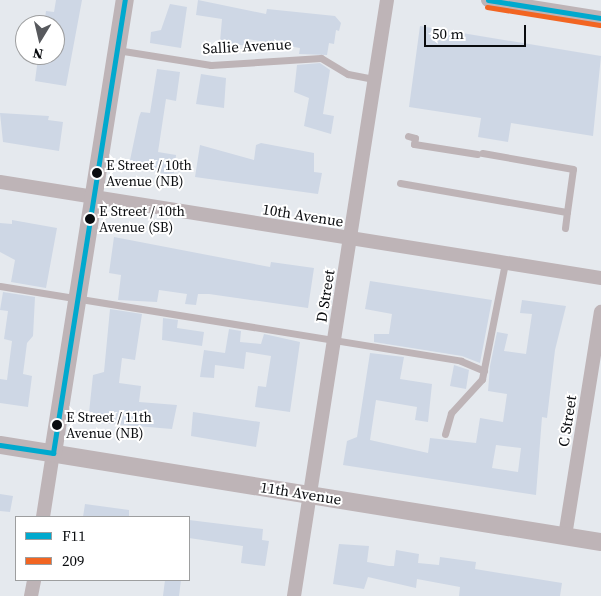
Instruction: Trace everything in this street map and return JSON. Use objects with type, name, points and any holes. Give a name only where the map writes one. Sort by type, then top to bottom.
[{"type":"street","points":[[43,516],[125,0]]},
{"type":"street","name":"D Street","points":[[294,596],[387,0]]},
{"type":"street","points":[[488,0],[601,18]]},
{"type":"street","name":"10th Avenue","points":[[0,182],[601,278]]},
{"type":"street","name":"C Street","points":[[565,536],[601,312]]},
{"type":"street","name":"11th Avenue","points":[[0,445],[601,542]]},
{"type":"street","points":[[31,596],[34,581]]},
{"type":"lane","name":"Sallie Avenue","points":[[117,50],[211,65],[322,58],[348,74],[374,79]]},
{"type":"lane","points":[[408,136],[415,138],[414,144],[573,169],[565,228]]},
{"type":"lane","points":[[400,183],[567,212]]},
{"type":"lane","points":[[445,434],[451,413],[484,371],[505,263]]},
{"type":"lane","points":[[0,286],[77,297],[461,361],[484,371]]},
{"type":"building","points":[[56,0],[82,0],[66,86],[35,81],[37,65],[65,65],[65,15],[45,15],[46,11],[54,12]]},
{"type":"building","points":[[198,0],[266,14],[267,9],[335,16],[341,23],[339,31],[336,30],[334,44],[329,43],[327,55],[299,54],[300,48],[248,39],[247,46],[220,42],[222,19],[196,15]]},
{"type":"building","points":[[170,4],[187,7],[181,48],[150,43],[151,32],[161,30]]},
{"type":"building","points":[[420,26],[601,56],[593,136],[511,123],[508,142],[478,137],[481,118],[409,107]]},
{"type":"building","points":[[320,63],[330,70],[323,114],[334,116],[331,134],[304,126],[309,98],[294,92],[297,65]]},
{"type":"building","points":[[157,69],[180,72],[176,101],[166,99],[158,152],[176,155],[174,173],[166,174],[129,165],[141,112],[150,113]]},
{"type":"building","points":[[201,74],[226,78],[224,108],[196,104]]},
{"type":"building","points":[[0,113],[49,116],[48,120],[63,122],[59,151],[3,142]]},
{"type":"building","points":[[261,143],[314,153],[314,172],[322,173],[318,194],[195,177],[200,145],[254,160],[256,145]]},
{"type":"building","points":[[12,220],[57,228],[46,288],[11,282],[15,260],[0,252],[0,223],[12,224]]},
{"type":"building","points":[[114,237],[270,267],[271,262],[314,268],[308,308],[209,294],[198,294],[196,305],[185,304],[187,294],[159,290],[157,302],[118,300],[121,275],[109,273]]},
{"type":"building","points":[[370,281],[492,300],[480,363],[462,356],[374,342],[374,334],[389,334],[392,314],[365,309]]},
{"type":"building","points":[[3,292],[35,297],[33,336],[27,343],[23,374],[32,376],[28,407],[0,403],[0,379],[7,380],[12,341],[4,339],[8,311],[0,310]]},
{"type":"building","points":[[522,300],[566,306],[555,350],[547,418],[542,417],[536,495],[343,465],[347,441],[357,437],[370,353],[404,357],[400,379],[432,384],[428,422],[415,420],[417,407],[376,400],[370,440],[428,453],[430,438],[476,443],[480,418],[503,422],[507,394],[488,391],[490,366],[497,332],[508,334],[504,351],[526,354],[532,314],[520,313]],"holes":[[[496,445],[521,448],[518,472],[492,468]]]},
{"type":"building","points":[[110,309],[142,314],[135,360],[122,358],[119,383],[141,386],[139,402],[177,405],[172,429],[88,422],[93,375],[104,372]]},
{"type":"building","points":[[163,318],[178,320],[177,328],[204,332],[202,346],[162,340]]},
{"type":"building","points":[[229,329],[241,331],[240,342],[261,344],[264,334],[300,342],[290,412],[255,407],[258,386],[266,387],[271,356],[246,352],[244,369],[215,365],[214,378],[200,377],[204,350],[225,353]]},
{"type":"building","points":[[454,365],[469,370],[466,389],[450,386]]},
{"type":"building","points":[[193,412],[260,422],[256,447],[191,436]]},
{"type":"building","points":[[0,494],[13,496],[10,512],[0,511]]},
{"type":"building","points":[[85,504],[129,510],[129,516],[83,516]]},
{"type":"building","points":[[190,520],[263,529],[262,540],[269,541],[265,566],[241,563],[243,546],[190,538]]},
{"type":"building","points":[[339,544],[369,546],[367,562],[389,566],[394,566],[396,550],[419,554],[418,563],[439,565],[440,557],[476,562],[475,569],[562,583],[560,596],[459,596],[460,587],[417,579],[416,588],[368,577],[364,589],[333,584]]},
{"type":"building","points":[[165,581],[181,581],[179,596],[163,596]]},
{"type":"transit line","name":"F11","points":[[53,453],[125,0]]},
{"type":"transit line","name":"F11","points":[[488,0],[601,18]]},
{"type":"transit line","name":"209","points":[[487,7],[600,25]]},
{"type":"transit line","name":"F11","points":[[0,445],[53,453]]},
{"type":"place","name":"E Street / 10th Avenue (NB)","points":[[97,173]]},
{"type":"place","name":"E Street / 10th Avenue (SB)","points":[[90,219]]},
{"type":"place","name":"E Street / 11th Avenue (NB)","points":[[57,425]]}]
